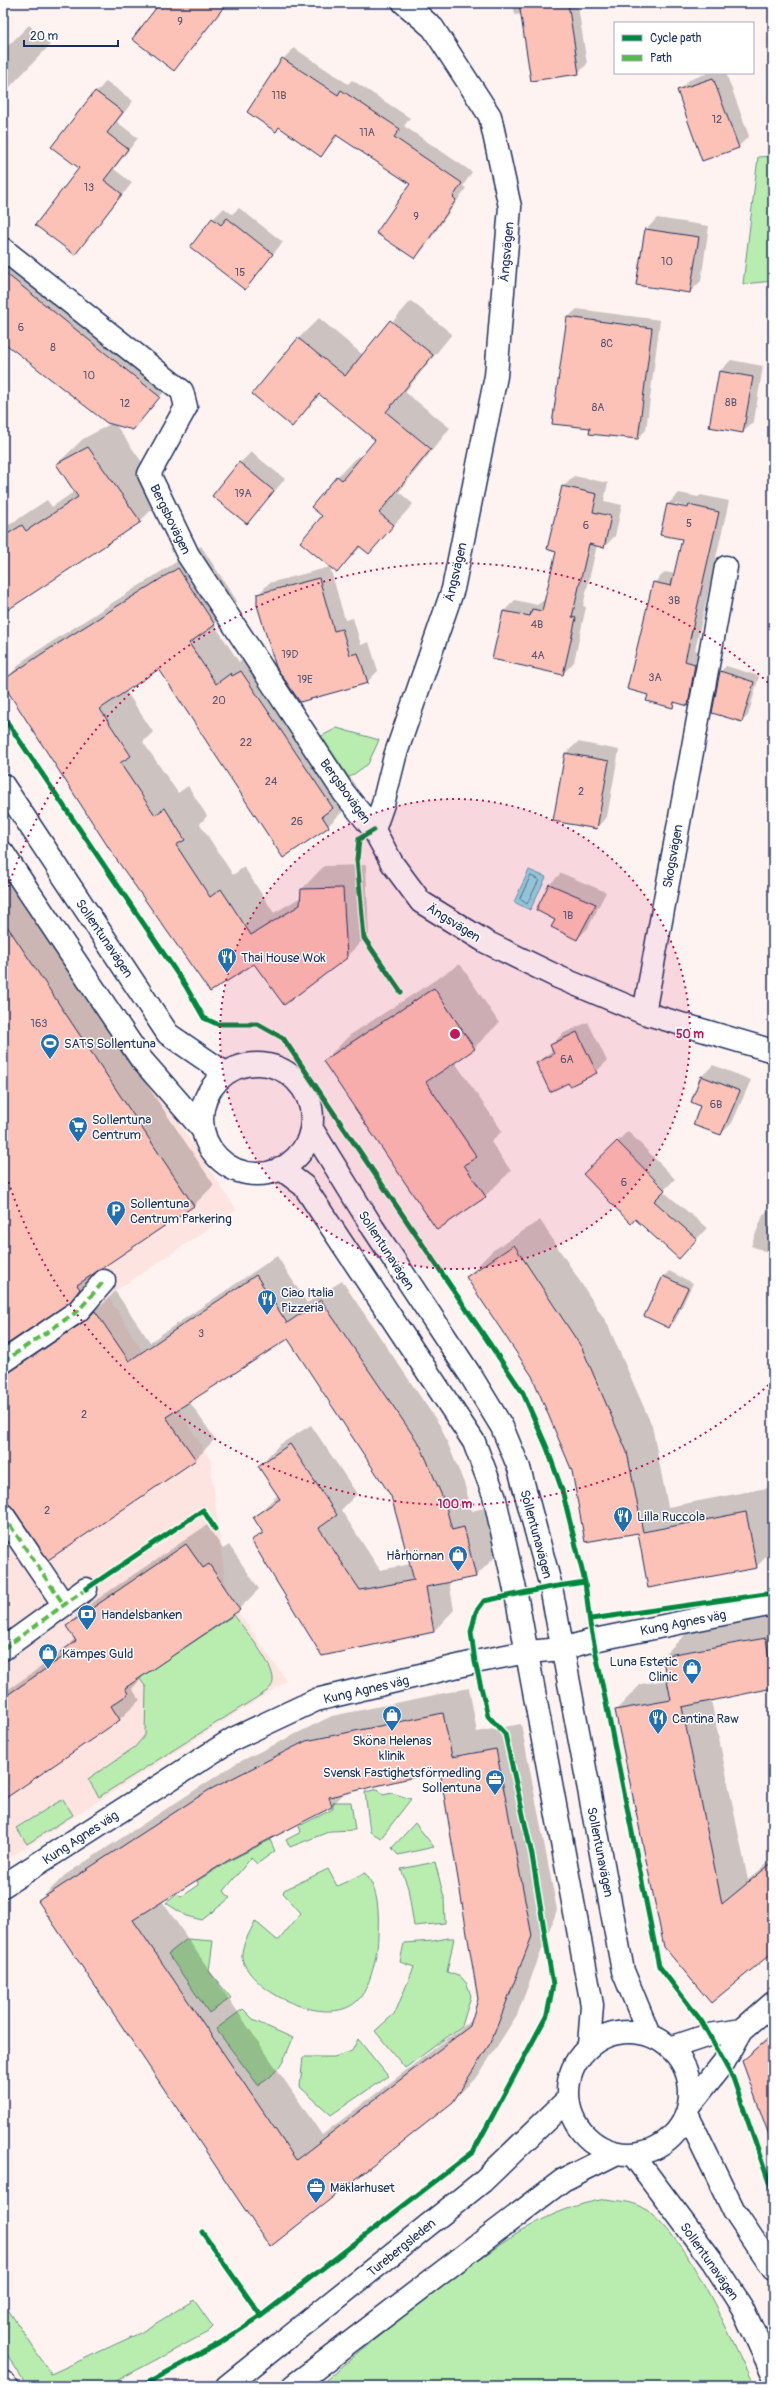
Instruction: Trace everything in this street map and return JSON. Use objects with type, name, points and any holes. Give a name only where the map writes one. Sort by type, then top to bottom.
[{"type":"street","name":"Ängsvägen","points":[[404,3],[433,28],[490,116],[510,207],[496,376],[453,590],[396,756],[383,804],[374,830],[392,863],[422,902],[486,942],[558,977],[644,1013]]},
{"type":"street","name":"Bergsbovägen","points":[[3,248],[182,391],[186,407],[149,474],[188,555],[344,793],[374,830]]},
{"type":"street","name":"Skogsvägen","points":[[644,1013],[726,567]]},
{"type":"street","name":"Sollentunavägen","points":[[3,785],[168,1034],[225,1073]]},
{"type":"street","points":[[3,853],[141,1059],[203,1130],[212,1152],[226,1165],[249,1173],[269,1173],[296,1158],[308,1142],[312,1129],[310,1101],[298,1081],[281,1070],[248,1066],[225,1073],[214,1082],[204,1103],[203,1130]]},
{"type":"street","points":[[644,1013],[773,1051]]},
{"type":"street","name":"Sollentunavägen","points":[[312,1129],[341,1178],[471,1376],[502,1427],[519,1468],[551,1587],[623,1971],[649,2034]]},
{"type":"street","points":[[280,1168],[304,1186],[474,1442],[494,1495],[526,1652],[592,2005],[589,2046]]},
{"type":"street","points":[[3,1362],[78,1312],[104,1282]]},
{"type":"street","points":[[3,1515],[64,1605]]},
{"type":"street","points":[[3,1649],[86,1589]]},
{"type":"street","name":"Kung Agnes väg","points":[[3,1886],[233,1739],[316,1700],[526,1652],[562,1649],[594,1640],[773,1604]]},
{"type":"street","points":[[293,2386],[563,2180],[624,2154],[663,2144],[678,2130],[688,2109],[724,2062],[742,2030],[773,2003]]},
{"type":"street","points":[[670,2048],[709,2035],[742,2030]]},
{"type":"street","points":[[624,2154],[595,2145],[579,2129],[567,2100],[572,2068],[589,2046],[601,2038],[622,2031],[649,2034],[666,2043],[681,2058],[689,2076],[691,2092],[688,2109],[734,2211],[773,2268]]},
{"type":"street","name":"Turebergsleden","points":[[227,2386],[482,2182],[567,2100]]},
{"type":"street","name":"Sollentunavägen","points":[[624,2154],[713,2262],[742,2307],[773,2374]]},
{"type":"street","points":[[3,2382],[6,2386]]},
{"type":"shaded area","points":[[3,861],[237,1210],[108,1296],[210,1459],[227,1596],[287,1681],[3,1862]]},
{"type":"green space","points":[[773,156],[773,281],[743,284],[758,157]]},
{"type":"green space","points":[[337,728],[379,740],[368,764],[347,779],[320,737]]},
{"type":"green space","points":[[234,1615],[258,1647],[269,1665],[273,1680],[271,1687],[267,1691],[99,1797],[88,1779],[135,1747],[145,1735],[146,1687],[139,1678]]},
{"type":"green space","points":[[378,1789],[383,1795],[392,1793],[411,1799],[381,1838],[370,1832],[365,1792]]},
{"type":"green space","points":[[63,1799],[73,1815],[27,1844],[16,1828]]},
{"type":"green space","points":[[333,1802],[351,1802],[355,1830],[331,1831],[290,1847],[286,1840],[301,1832],[299,1826],[333,1809]]},
{"type":"green space","points":[[415,1823],[434,1847],[398,1855],[392,1848]]},
{"type":"green space","points":[[270,1840],[275,1851],[257,1864],[251,1858],[224,1891],[230,1898],[202,1920],[186,1916],[166,1903],[177,1894],[181,1897],[199,1885],[197,1881],[229,1861]]},
{"type":"green space","points":[[435,1862],[444,1897],[445,1923],[414,1926],[408,1888],[401,1869]]},
{"type":"green space","points":[[328,1869],[337,1886],[365,1873],[370,1880],[376,1894],[378,1942],[370,1980],[361,1996],[356,2002],[343,2009],[327,2011],[310,2009],[292,2003],[274,1994],[248,1971],[242,1958],[242,1954],[244,1944],[255,1921],[277,1940],[279,1940],[301,1913],[283,1893],[284,1890]]},
{"type":"green space","points":[[454,1938],[447,1972],[461,1977],[467,1984],[471,1996],[462,2026],[405,2068],[375,2031],[395,2013],[414,1967],[400,1962],[404,1943],[433,1941]]},
{"type":"green space","points":[[187,1939],[213,1941],[209,1971],[231,1998],[209,2013],[168,1954]]},
{"type":"green space","points":[[243,2009],[255,2021],[293,2038],[284,2059],[276,2071],[258,2085],[216,2029]]},
{"type":"green space","points":[[358,2039],[388,2076],[331,2115],[300,2087],[303,2057],[334,2057],[352,2051]]},
{"type":"green space","points":[[606,2199],[629,2202],[642,2207],[659,2220],[675,2239],[706,2289],[754,2386],[319,2386],[423,2301],[476,2261],[511,2238],[528,2227],[565,2210],[585,2203]]},
{"type":"green space","points":[[194,2300],[213,2327],[208,2332],[107,2386],[27,2386],[3,2348],[3,2302],[51,2374],[140,2333]]},
{"type":"water","points":[[529,870],[546,877],[530,910],[514,902]]},
{"type":"building","points":[[160,3],[227,3],[174,71],[132,39]]},
{"type":"building","points":[[519,3],[568,3],[579,74],[531,81]]},
{"type":"building","points":[[282,58],[338,95],[341,90],[400,129],[394,137],[462,183],[453,197],[456,200],[415,259],[376,233],[410,184],[336,135],[321,157],[279,127],[276,132],[247,112]]},
{"type":"building","points":[[713,78],[739,148],[702,161],[677,90]]},
{"type":"building","points":[[95,91],[123,112],[107,133],[128,149],[104,180],[122,194],[75,255],[35,225],[79,168],[51,147]]},
{"type":"building","points":[[212,218],[221,225],[227,218],[273,254],[245,290],[190,247]]},
{"type":"building","points":[[645,229],[699,237],[690,293],[636,285]]},
{"type":"building","points":[[3,271],[160,397],[133,430],[107,423],[3,342]]},
{"type":"building","points":[[567,317],[652,328],[638,439],[589,434],[590,428],[552,424]]},
{"type":"building","points":[[390,320],[433,355],[386,412],[431,449],[379,513],[394,525],[369,554],[359,546],[337,573],[300,542],[322,516],[311,507],[337,476],[342,480],[375,440],[319,394],[292,427],[252,394],[298,338],[345,376]]},
{"type":"building","points":[[719,371],[753,377],[743,433],[709,427]]},
{"type":"building","points":[[88,447],[141,522],[3,613],[3,537],[22,525],[26,531],[78,497],[56,464]]},
{"type":"building","points":[[239,462],[274,491],[247,524],[212,496]]},
{"type":"building","points":[[562,486],[597,494],[593,512],[611,516],[604,548],[589,544],[572,617],[576,618],[563,675],[492,659],[503,611],[530,616],[532,609],[542,611],[556,552],[547,549]]},
{"type":"building","points":[[667,504],[688,508],[689,505],[719,512],[685,661],[695,664],[688,706],[674,702],[673,708],[646,701],[648,695],[627,689],[653,582],[671,586],[682,539],[660,535]]},
{"type":"building","points":[[178,568],[215,625],[189,643],[216,684],[231,673],[232,676],[241,671],[333,808],[322,816],[329,827],[283,858],[159,669],[100,709],[131,756],[120,763],[155,815],[165,808],[185,840],[176,845],[210,897],[221,889],[251,935],[300,905],[301,889],[343,888],[347,958],[284,1005],[254,964],[210,992],[114,856],[3,684],[3,680],[43,653]]},
{"type":"building","points":[[319,578],[334,631],[342,629],[350,655],[358,653],[368,683],[300,702],[276,667],[257,605],[257,594]]},
{"type":"building","points":[[720,671],[754,682],[742,722],[712,713]]},
{"type":"building","points":[[565,753],[609,761],[597,829],[553,821]]},
{"type":"building","points":[[549,884],[596,904],[577,940],[551,927],[555,920],[536,910]]},
{"type":"building","name":"Sollentuna Centrum","points":[[3,920],[194,1206],[77,1285],[80,1289],[70,1302],[3,1347]]},
{"type":"building","points":[[434,988],[475,1049],[426,1082],[477,1157],[464,1165],[486,1197],[437,1230],[323,1061]]},
{"type":"building","points":[[577,1032],[597,1073],[570,1086],[568,1083],[550,1092],[536,1063],[554,1054],[550,1045]]},
{"type":"building","points":[[701,1076],[740,1091],[721,1135],[693,1125],[700,1106],[691,1102]]},
{"type":"building","points":[[617,1141],[665,1190],[654,1201],[697,1239],[679,1259],[635,1219],[631,1224],[583,1174]]},
{"type":"building","points":[[514,1245],[582,1348],[627,1452],[643,1532],[746,1512],[757,1568],[648,1588],[638,1533],[585,1542],[572,1471],[532,1376],[466,1277]]},
{"type":"building","points":[[256,1275],[287,1323],[321,1300],[421,1447],[445,1503],[452,1530],[464,1527],[476,1577],[426,1587],[434,1632],[322,1656],[251,1540],[263,1533],[253,1517],[280,1499],[258,1466],[290,1444],[337,1515],[319,1528],[360,1590],[414,1580],[391,1496],[288,1339],[166,1417],[196,1460],[48,1560],[13,1508],[3,1500],[3,1374],[10,1372],[85,1321],[95,1311],[129,1361]]},
{"type":"building","points":[[663,1276],[688,1288],[669,1328],[644,1316]]},
{"type":"building","points":[[186,1544],[203,1568],[209,1564],[240,1610],[125,1688],[128,1694],[111,1706],[120,1720],[3,1800],[3,1698],[63,1657],[60,1652],[76,1641],[66,1626]]},
{"type":"building","points":[[766,1638],[773,1688],[682,1707],[722,1904],[773,1862],[773,1952],[711,2003],[664,1947],[615,1710],[671,1700],[662,1656]]},
{"type":"building","points":[[443,1713],[452,1757],[496,1749],[532,1936],[491,2042],[453,2102],[270,2247],[38,1901],[209,1790],[306,1741]],"holes":[[[440,1771],[478,1999],[470,2026],[296,2160],[133,1920],[229,1860],[332,1807],[329,1797]]]},
{"type":"building","points":[[773,2035],[773,2137],[770,2138],[742,2061]]},
{"type":"marked path","points":[[3,1362],[78,1311],[104,1281]]},
{"type":"marked path","points":[[3,1515],[64,1605]]},
{"type":"marked path","points":[[3,1649],[86,1589]]},
{"type":"cycle path","points":[[3,716],[185,985],[204,1018],[217,1024],[258,1024],[283,1038],[523,1393],[547,1448],[562,1490],[585,1582],[590,1624],[659,1966],[702,2022],[733,2078],[773,2194]]},
{"type":"cycle path","points":[[374,830],[359,839],[357,859],[364,938],[401,992]]},
{"type":"cycle path","points":[[86,1589],[203,1510],[215,1529]]},
{"type":"cycle path","points":[[142,2386],[220,2343],[261,2316],[473,2152],[547,2015],[553,1985],[532,1855],[505,1734],[488,1716],[475,1662],[471,1632],[476,1612],[484,1601],[551,1587],[585,1582]]},
{"type":"cycle path","points":[[591,1619],[773,1593]]},
{"type":"cycle path","points":[[202,2232],[261,2316]]},
{"type":"place","name":"Thai House Wok","points":[[227,974]]},
{"type":"place","name":"SATS Sollentuna","points":[[50,1060]]},
{"type":"place","name":"Sollentuna Centrum","points":[[78,1143]]},
{"type":"place","name":"Sollentuna Centrum Parkering","points":[[116,1227]]},
{"type":"place","name":"Ciao Italia Pizzeria","points":[[267,1316]]},
{"type":"place","name":"Lilla Ruccola","points":[[623,1533]]},
{"type":"place","name":"Hårhörnan","points":[[458,1572]]},
{"type":"place","name":"Handelsbanken","points":[[87,1631]]},
{"type":"place","name":"Kämpes Guld","points":[[48,1670]]},
{"type":"place","name":"Luna Estetic Clinic","points":[[692,1685]]},
{"type":"place","name":"Sköna Helenas klinik","points":[[392,1732]]},
{"type":"place","name":"Cantina Raw","points":[[658,1735]]},
{"type":"place","name":"Svensk Fastighetsförmedling Sollentuna","points":[[495,1796]]},
{"type":"place","name":"Mäklarhuset","points":[[316,2204]]}]
